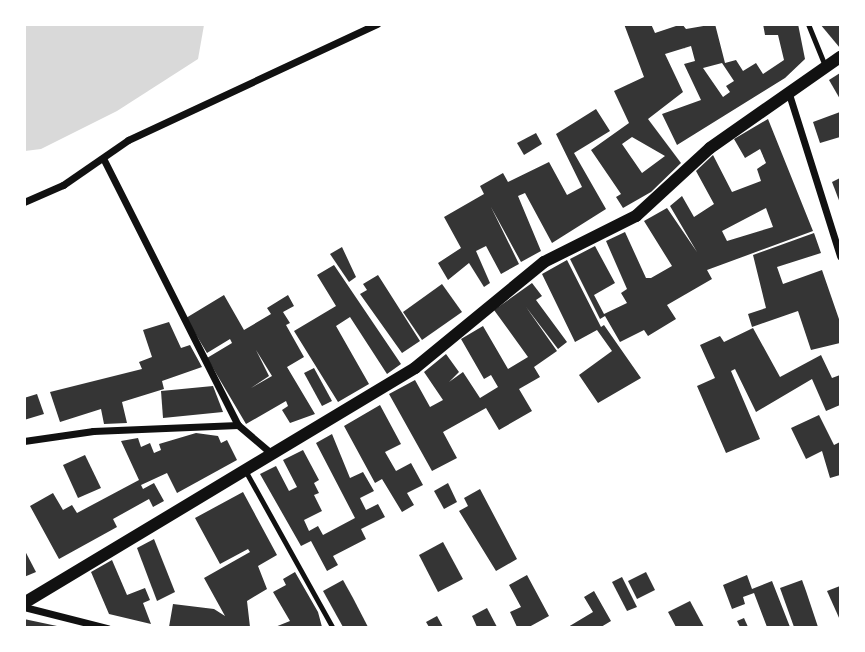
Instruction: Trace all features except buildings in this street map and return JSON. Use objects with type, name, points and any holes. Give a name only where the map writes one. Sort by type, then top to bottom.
[{"type":"street","points":[[24,202],[63,185],[128,139],[377,24]]},
{"type":"street","points":[[24,605],[415,368],[544,262],[636,216],[710,148],[841,57]]},
{"type":"street","points":[[789,94],[841,256]]},
{"type":"street","points":[[103,158],[238,425],[272,455]]},
{"type":"street","points":[[24,440],[93,432],[238,425]]},
{"type":"street","points":[[24,605],[75,623],[107,628]]},
{"type":"lane","points":[[808,24],[826,68]]},
{"type":"lane","points":[[246,472],[333,628]]},
{"type":"shaded area","points":[[204,25],[198,59],[117,111],[41,149],[25,151],[25,26]]}]
